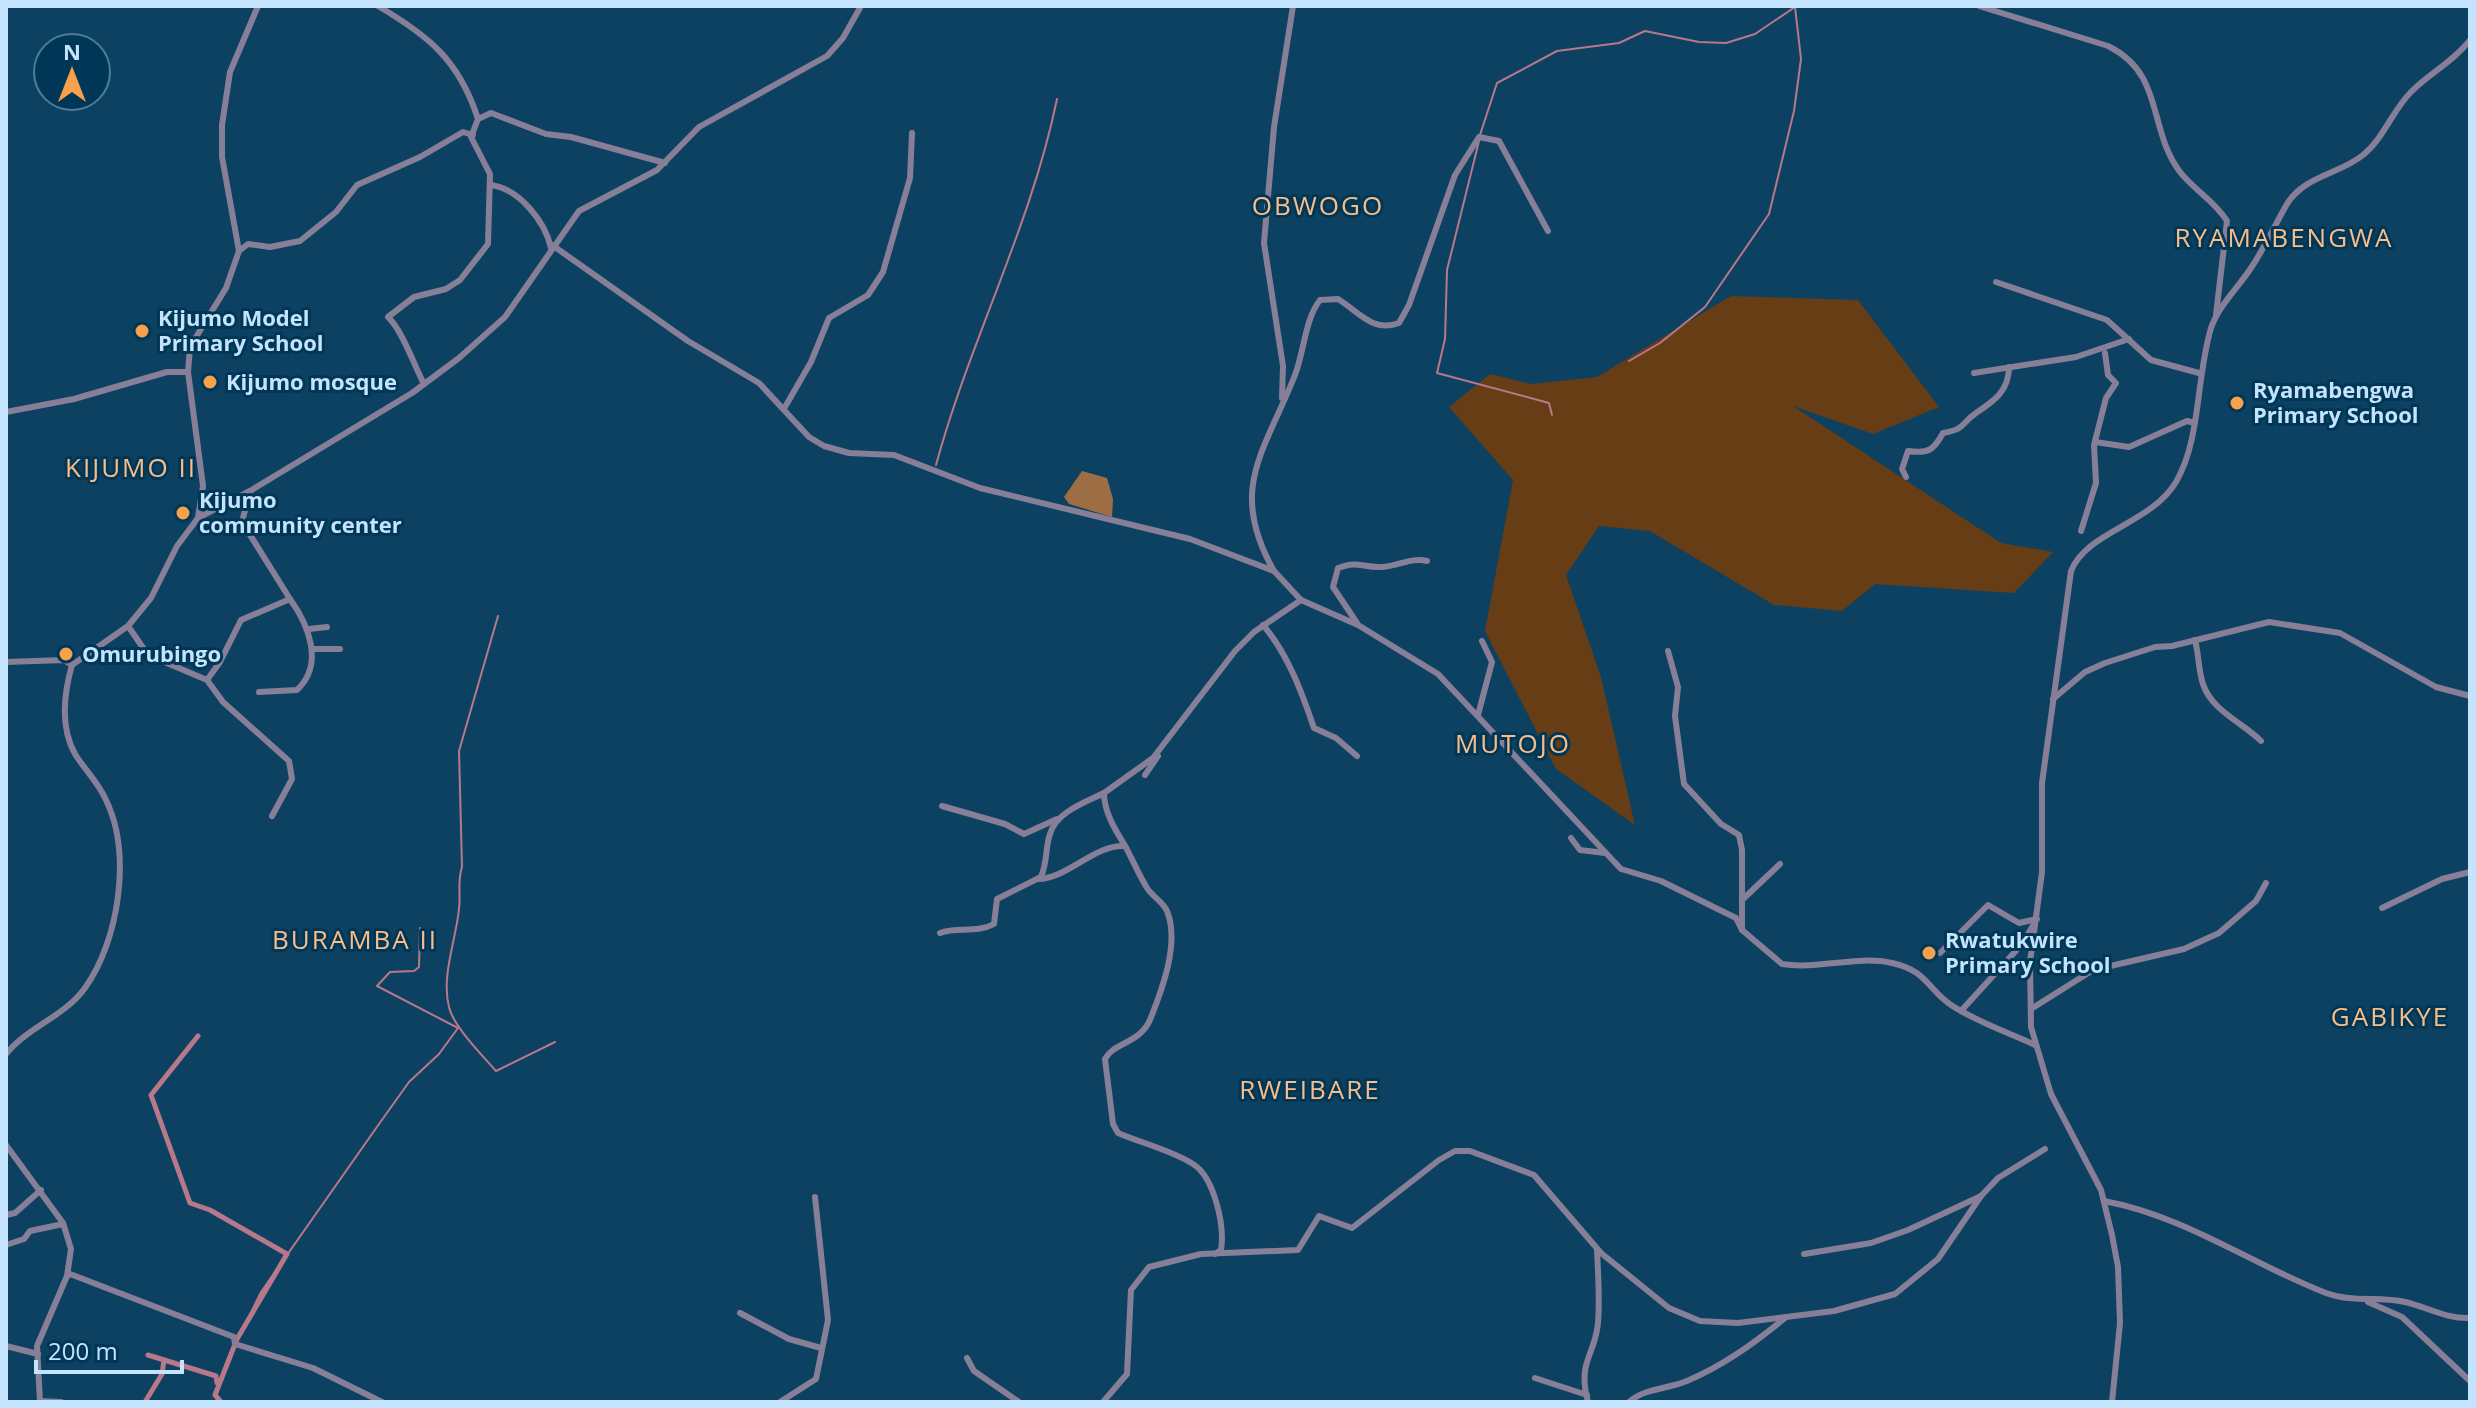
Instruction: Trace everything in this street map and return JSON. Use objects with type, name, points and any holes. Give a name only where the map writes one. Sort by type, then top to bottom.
[{"type":"street","points":[[198,518],[203,486],[188,372],[190,347],[226,288],[239,251],[222,157],[222,125],[230,72],[258,6]]},
{"type":"street","points":[[378,6],[412,24],[450,61],[471,97],[478,119],[473,135],[488,169],[491,185],[488,244],[473,265],[446,289],[414,297],[388,317],[400,333],[424,384]]},
{"type":"street","points":[[6,1054],[18,1039],[71,1004],[83,990],[105,951],[112,922],[117,880],[115,826],[106,799],[74,752],[67,729],[64,704],[72,665],[128,626],[151,598],[177,546],[198,518],[250,491],[424,384],[459,358],[505,317],[579,211],[594,200],[643,179],[665,163],[699,127],[827,56],[843,38],[861,6]]},
{"type":"street","points":[[1282,403],[1283,366],[1264,243],[1274,127],[1293,6]]},
{"type":"street","points":[[1979,6],[2125,54],[2143,74],[2179,171],[2227,221],[2216,315],[2199,373],[2195,423],[2176,481],[2162,500],[2141,517],[2087,549],[2075,561],[2068,582],[2042,783],[2042,872],[2030,962],[2035,1045],[2051,1094],[2104,1201],[2118,1267],[2120,1296],[2112,1402]]},
{"type":"street","points":[[2216,315],[2249,270],[2293,197],[2317,178],[2365,154],[2411,92],[2459,53],[2470,40]]},
{"type":"street","points":[[478,119],[491,113],[546,134],[571,137],[665,163]]},
{"type":"street","points":[[239,251],[248,244],[270,247],[300,241],[336,212],[357,185],[384,175],[463,132],[473,135]]},
{"type":"street","points":[[785,407],[811,362],[829,318],[868,295],[883,272],[910,178],[912,133]]},
{"type":"street","points":[[1548,231],[1499,141],[1485,135],[1477,138],[1455,175],[1404,317],[1394,325],[1380,326],[1364,319],[1338,299],[1320,300],[1294,377],[1258,460],[1252,509],[1258,543],[1274,571],[1301,600],[1358,625],[1438,674],[1628,874],[1661,881],[1736,918],[1742,930],[1782,964],[1878,962],[1905,967],[1928,980],[1941,997],[1961,1011],[2035,1045]]},
{"type":"street","points":[[491,185],[509,191],[536,216],[547,232],[552,248],[688,341],[759,383],[785,407],[809,437],[834,451],[894,455],[980,488],[1190,539],[1274,571]]},
{"type":"street","points":[[1996,282],[2107,320],[2151,360],[2199,373]]},
{"type":"street","points":[[1974,373],[2038,366],[2129,339]]},
{"type":"street","points":[[2081,531],[2096,483],[2093,464],[2095,442],[2106,398],[2116,383],[2108,375],[2105,353]]},
{"type":"street","points":[[1906,477],[1902,469],[1908,451],[1926,452],[1937,447],[1943,433],[1962,429],[1971,417],[1998,398],[2009,379],[2009,367]]},
{"type":"street","points":[[6,412],[74,399],[167,372],[188,372]]},
{"type":"street","points":[[2095,442],[2129,447],[2187,421],[2195,423]]},
{"type":"street","points":[[250,491],[242,522],[309,629],[312,649],[300,688],[259,692]]},
{"type":"street","points":[[1358,625],[1333,587],[1338,568],[1356,562],[1383,567],[1415,559],[1427,561]]},
{"type":"street","points":[[207,680],[220,662],[241,620],[290,599]]},
{"type":"street","points":[[942,806],[1005,824],[1024,834],[1104,793],[1156,755],[1235,651],[1263,625],[1301,600]]},
{"type":"street","points":[[2053,699],[2095,667],[2155,647],[2269,622],[2340,633],[2436,687],[2470,696]]},
{"type":"street","points":[[1263,625],[1275,639],[1299,686],[1314,728],[1336,738],[1357,756]]},
{"type":"street","points":[[128,626],[148,655],[207,680],[223,702],[289,761],[292,779],[272,816]]},
{"type":"street","points":[[309,629],[327,627]]},
{"type":"street","points":[[2195,640],[2199,671],[2207,691],[2221,709],[2261,741]]},
{"type":"street","points":[[1478,715],[1492,662],[1482,641]]},
{"type":"street","points":[[312,649],[340,649]]},
{"type":"street","points":[[1668,651],[1678,687],[1675,716],[1684,784],[1721,824],[1739,835],[1742,850],[1742,930]]},
{"type":"street","points":[[6,662],[64,660],[72,665]]},
{"type":"street","points":[[1145,775],[1155,764],[1156,755]]},
{"type":"street","points":[[1104,793],[1107,812],[1125,846],[1147,887],[1168,913],[1170,938],[1165,973],[1149,1020],[1138,1038],[1108,1054],[1105,1059],[1113,1124],[1118,1133],[1188,1162],[1205,1174],[1216,1200],[1222,1233],[1221,1250],[1215,1254]]},
{"type":"street","points":[[1039,879],[1049,858],[1048,837],[1057,819]]},
{"type":"street","points":[[1571,838],[1580,850],[1605,853]]},
{"type":"street","points":[[940,933],[989,927],[994,924],[997,899],[1039,879],[1051,878],[1103,851],[1125,846]]},
{"type":"street","points":[[1742,900],[1780,864]]},
{"type":"street","points":[[2382,908],[2442,879],[2470,872]]},
{"type":"street","points":[[2031,1009],[2093,970],[2184,949],[2219,933],[2256,901],[2266,883]]},
{"type":"street","points":[[1940,953],[1988,905],[2019,923],[2037,919]]},
{"type":"street","points":[[1961,1011],[2023,943],[2037,919]]},
{"type":"street","points":[[6,1145],[63,1224],[71,1249],[67,1276],[39,1337],[40,1402],[61,1402]]},
{"type":"street","points":[[1103,1402],[1127,1374],[1129,1299],[1139,1275],[1160,1262],[1215,1254],[1298,1250],[1314,1219],[1323,1214],[1352,1228],[1439,1160],[1461,1150],[1534,1175],[1597,1249],[1669,1308],[1692,1319],[1724,1324],[1866,1305],[1900,1292],[1938,1259],[1981,1196],[1998,1178],[2045,1149]]},
{"type":"street","points":[[6,1215],[15,1213],[41,1190]]},
{"type":"street","points":[[1804,1254],[1871,1243],[1981,1196]]},
{"type":"street","points":[[780,1402],[816,1379],[828,1320],[815,1197]]},
{"type":"street","points":[[2104,1201],[2128,1205],[2194,1229],[2328,1294],[2365,1301],[2399,1301],[2432,1312],[2470,1318]]},
{"type":"street","points":[[6,1245],[24,1239],[30,1231],[63,1224]]},
{"type":"street","points":[[1535,1378],[1588,1398],[1585,1364],[1598,1326],[1602,1282],[1597,1249]]},
{"type":"street","points":[[67,1276],[81,1277],[177,1312],[234,1337],[235,1344],[313,1368],[382,1402]]},
{"type":"street","points":[[2365,1301],[2402,1317],[2470,1381]]},
{"type":"street","points":[[740,1313],[789,1339],[821,1348]]},
{"type":"street","points":[[1629,1402],[1644,1393],[1680,1384],[1733,1360],[1785,1317]]},
{"type":"street","points":[[6,1346],[38,1354]]},
{"type":"street","points":[[967,1358],[974,1371],[1019,1402]]},
{"type":"shaded area","points":[[1731,296],[1858,300],[1939,407],[1873,434],[1793,406],[2001,543],[2053,552],[2014,593],[1875,584],[1842,611],[1774,605],[1650,531],[1599,526],[1566,575],[1601,677],[1635,825],[1556,769],[1485,631],[1513,480],[1449,407],[1490,374],[1531,384],[1597,377]]},
{"type":"shaded area","points":[[1082,471],[1107,478],[1113,499],[1112,517],[1069,504],[1064,497]]},
{"type":"waterway","points":[[1480,135],[1497,83],[1557,51],[1619,43],[1645,31],[1699,42],[1726,43],[1755,34],[1795,7]]},
{"type":"waterway","points":[[1629,361],[1660,343],[1705,307],[1769,214],[1794,111],[1801,59],[1795,7]]},
{"type":"waterway","points":[[936,465],[1032,192],[1057,99]]},
{"type":"waterway","points":[[1479,141],[1447,270],[1445,339],[1437,373],[1549,403],[1552,415]]},
{"type":"waterway","points":[[498,616],[459,751],[462,867],[447,995],[456,1023],[496,1071],[555,1042]]},
{"type":"waterway","points":[[242,1331],[261,1292],[379,1124],[409,1082],[439,1054],[458,1028],[377,986],[390,972],[414,971],[419,967],[420,928]]},
{"type":"waterway","points":[[198,1036],[151,1095],[190,1203],[210,1210],[287,1254],[237,1339],[215,1395],[221,1402]]},
{"type":"waterway","points":[[148,1355],[216,1376],[217,1383]]},
{"type":"waterway","points":[[145,1402],[162,1374],[164,1360]]},
{"type":"place","name":"Kijumo Model Primary School","points":[[142,331]]},
{"type":"place","name":"Kijumo mosque","points":[[210,382]]},
{"type":"place","name":"Ryamabengwa Primary School","points":[[2237,403]]},
{"type":"place","name":"Kijumo community center","points":[[183,513]]},
{"type":"place","name":"Omurubingo","points":[[66,654]]},
{"type":"place","name":"Rwatukwire Primary School","points":[[1929,953]]},
{"type":"district","name":"OBWOGO","points":[[1318,206]]},
{"type":"district","name":"RYAMABENGWA","points":[[2284,238]]},
{"type":"district","name":"KIJUMO II","points":[[131,468]]},
{"type":"district","name":"MUTOJO","points":[[1513,744]]},
{"type":"district","name":"BURAMBA II","points":[[355,940]]},
{"type":"district","name":"GABIKYE","points":[[2390,1017]]},
{"type":"district","name":"RWEIBARE","points":[[1310,1090]]}]
